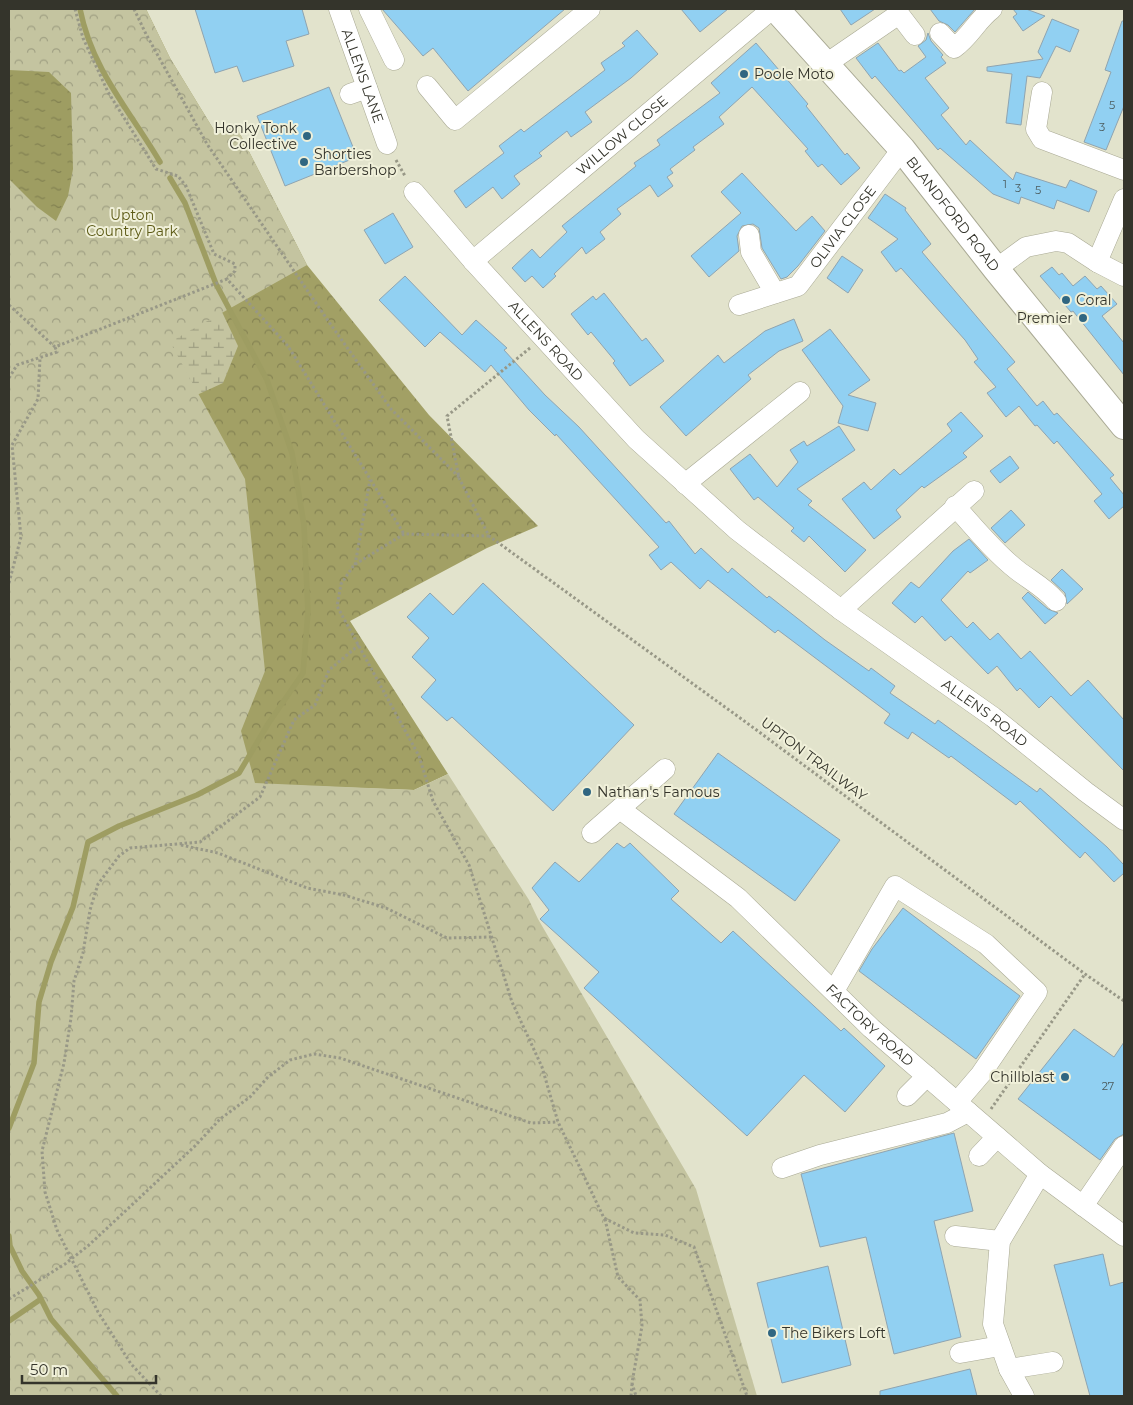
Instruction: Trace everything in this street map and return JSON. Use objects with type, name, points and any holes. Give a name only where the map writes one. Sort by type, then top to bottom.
[{"type":"main road","name":"BLANDFORD ROAD","points":[[776,9],[902,149],[996,269],[1124,426]]},
{"type":"street","name":"ALLENS LANE","points":[[339,9],[359,91],[387,144]]},
{"type":"street","points":[[369,9],[394,60]]},
{"type":"street","points":[[427,86],[456,120],[590,9]]},
{"type":"street","name":"WILLOW CLOSE","points":[[472,261],[772,9]]},
{"type":"street","points":[[940,32],[954,48],[966,40],[992,9]]},
{"type":"street","points":[[826,64],[899,14],[915,35]]},
{"type":"street","points":[[1042,92],[1036,129],[1042,139],[1124,170]]},
{"type":"street","name":"OLIVIA CLOSE","points":[[738,305],[798,286],[902,149]]},
{"type":"street","name":"ALLENS ROAD","points":[[414,192],[472,261],[636,439],[737,530],[841,610],[994,718],[1124,820]]},
{"type":"street","points":[[1097,262],[1124,199]]},
{"type":"street","points":[[749,234],[754,259],[775,293]]},
{"type":"street","points":[[996,269],[1026,247],[1056,241],[1068,243],[1097,262],[1124,276]]},
{"type":"street","points":[[685,484],[800,392]]},
{"type":"street","points":[[841,610],[974,490]]},
{"type":"street","points":[[955,506],[1018,571],[1045,588],[1056,601]]},
{"type":"street","points":[[592,833],[665,769]]},
{"type":"street","name":"FACTORY ROAD","points":[[620,809],[738,898],[834,992],[969,1113],[1040,1174],[1124,1236]]},
{"type":"street","points":[[782,1168],[820,1155],[947,1123],[969,1113],[981,1074],[1037,992],[986,944],[895,886],[834,992]]},
{"type":"street","points":[[907,1096],[927,1076]]},
{"type":"street","points":[[979,1156],[997,1137]]},
{"type":"street","points":[[1083,1206],[1124,1146]]},
{"type":"street","points":[[1024,1396],[1009,1369],[993,1324],[1000,1241],[1040,1174]]},
{"type":"street","points":[[955,1236],[1000,1241]]},
{"type":"street","points":[[960,1353],[1000,1346]]},
{"type":"street","points":[[1009,1369],[1053,1362]]},
{"type":"path","points":[[54,347],[227,279],[235,271],[235,264],[214,254],[186,186],[178,176],[156,168],[95,67],[83,38],[75,9]]},
{"type":"path","points":[[134,9],[207,144],[391,409],[459,478],[490,536],[404,534],[354,565],[341,584],[337,606],[420,756],[433,801],[470,865],[512,1002],[542,1067],[558,1122],[604,1218],[618,1277],[640,1300],[642,1326],[631,1396]]},
{"type":"path","points":[[387,144],[414,192]]},
{"type":"path","points":[[227,279],[288,346],[404,534]]},
{"type":"path","points":[[9,306],[54,347],[57,352],[17,365],[9,378]]},
{"type":"path","points":[[459,478],[447,416],[544,337]]},
{"type":"path","points":[[9,584],[21,537],[12,444],[38,399],[40,358]]},
{"type":"path","points":[[354,565],[370,479]]},
{"type":"path","name":"UPTON TRAILWAY","points":[[490,536],[1124,1001]]},
{"type":"path","points":[[160,1396],[131,1364],[98,1312],[57,1230],[48,1205],[42,1151],[64,1062],[71,1018],[74,981],[83,953],[90,910],[98,884],[119,856],[130,848],[200,842],[260,797],[294,720],[315,705],[329,670],[359,645]]},
{"type":"path","points":[[180,845],[218,853],[307,888],[344,895],[386,908],[447,938],[491,937]]},
{"type":"path","points":[[969,1113],[1085,974]]},
{"type":"path","points":[[9,1299],[71,1259],[119,1218],[196,1145],[220,1119],[250,1097],[268,1077],[290,1060],[314,1054],[340,1058],[531,1123],[558,1122]]},
{"type":"path","points":[[604,1218],[634,1233],[665,1235],[694,1247],[747,1396]]},
{"type":"path","points":[[632,1383],[636,1396]]},
{"type":"green space","name":"Upton Country Park","points":[[9,9],[146,9],[170,58],[217,135],[236,126],[307,265],[429,415],[538,526],[487,548],[350,621],[448,774],[414,790],[255,784],[9,1088],[170,342]]},
{"type":"green space","name":"Upton Country Park","points":[[9,9],[146,9],[170,58],[217,135],[236,126],[307,265],[170,342],[245,479],[265,671],[241,731],[255,783],[414,790],[448,774],[529,900],[538,919],[696,1189],[757,1396],[9,1396]]},
{"type":"green space","points":[[215,297],[238,346],[223,383],[188,399],[101,350]]},
{"type":"water","points":[[9,70],[49,72],[71,93],[73,169],[68,196],[56,221],[37,207],[9,179]]},
{"type":"building","points":[[195,9],[302,9],[309,34],[286,41],[294,66],[243,82],[237,66],[215,73]]},
{"type":"building","points":[[382,9],[565,9],[468,91],[433,48],[423,56]]},
{"type":"building","points":[[681,9],[728,9],[700,32]]},
{"type":"building","points":[[840,9],[875,9],[851,25]]},
{"type":"building","points":[[930,9],[975,9],[955,32],[948,25],[939,21]]},
{"type":"building","points":[[1013,9],[1026,9],[1045,16],[1023,31],[1013,17],[1017,14]]},
{"type":"building","points":[[1052,19],[1079,30],[1070,52],[1056,46],[1040,78],[1027,76],[1021,125],[1006,123],[1012,74],[987,71],[987,67],[1043,59],[1038,52]]},
{"type":"building","points":[[1122,21],[1124,21],[1124,106],[1106,150],[1084,142],[1111,72],[1105,70]]},
{"type":"building","points":[[637,30],[658,54],[631,78],[585,112],[592,122],[571,137],[567,131],[539,153],[542,156],[514,176],[520,184],[502,199],[493,187],[466,208],[454,191],[504,153],[499,146],[521,129],[524,132],[605,70],[601,63],[625,46],[622,43]]},
{"type":"building","points":[[928,33],[931,41],[943,55],[941,57],[946,63],[925,78],[949,108],[941,115],[966,145],[970,140],[1013,180],[1016,172],[1066,188],[1070,180],[1097,191],[1089,212],[1057,200],[1054,209],[1021,197],[1019,204],[993,194],[940,148],[938,150],[875,76],[872,79],[856,58],[878,43],[899,71],[901,70],[904,73],[926,57],[918,46],[926,40]]},
{"type":"building","points":[[756,43],[808,104],[806,106],[845,155],[847,153],[860,168],[841,185],[822,164],[818,167],[805,151],[808,149],[752,87],[719,117],[724,124],[693,147],[695,150],[670,169],[673,173],[667,177],[673,186],[658,197],[650,185],[617,209],[621,214],[600,232],[605,239],[586,254],[582,247],[554,274],[556,276],[543,288],[532,276],[525,282],[512,268],[532,249],[540,258],[567,232],[562,226],[636,166],[634,163],[660,145],[657,140],[720,93],[711,83]]},
{"type":"building","name":"Honky Tonk Collective","points":[[329,87],[357,157],[285,186],[257,116]]},
{"type":"building","points":[[742,173],[796,231],[812,216],[825,231],[787,277],[781,279],[762,248],[759,228],[753,224],[742,226],[737,236],[739,251],[709,277],[691,256],[741,213],[721,192]]},
{"type":"building","points":[[885,194],[906,208],[905,210],[931,244],[922,252],[1015,362],[1007,369],[1037,406],[1043,401],[1054,415],[1057,413],[1114,475],[1110,478],[1124,495],[1124,506],[1109,519],[1094,501],[1102,494],[1057,441],[1054,444],[1037,425],[1035,426],[1019,406],[1006,417],[987,393],[996,387],[974,362],[978,359],[965,340],[901,268],[896,272],[881,252],[898,239],[868,218]]},
{"type":"building","points":[[393,213],[413,247],[385,264],[364,230]]},
{"type":"building","points":[[842,256],[863,270],[848,293],[827,278]]},
{"type":"building","points":[[1052,267],[1059,275],[1062,273],[1073,286],[1085,276],[1097,289],[1101,286],[1117,304],[1102,316],[1124,343],[1124,375],[1073,311],[1071,312],[1040,276]]},
{"type":"building","points":[[405,276],[462,335],[476,320],[507,348],[504,350],[545,395],[579,427],[666,523],[669,521],[695,554],[701,548],[728,573],[732,568],[767,598],[769,596],[825,640],[869,671],[871,668],[895,686],[890,693],[935,724],[938,720],[1037,792],[1040,788],[1107,847],[1124,865],[1124,873],[1114,882],[1085,852],[1080,858],[1020,801],[1016,805],[951,756],[949,758],[912,732],[908,739],[884,723],[890,714],[778,630],[775,633],[708,580],[700,589],[671,562],[661,570],[649,555],[659,547],[556,434],[555,436],[529,410],[491,365],[485,372],[440,332],[425,347],[379,300]]},
{"type":"building","points":[[604,293],[642,341],[646,338],[664,361],[630,386],[613,363],[615,361],[591,332],[588,335],[571,314],[593,296],[596,300]]},
{"type":"building","points":[[794,319],[803,341],[779,351],[748,375],[751,379],[686,436],[660,407],[718,355],[724,363],[765,331]]},
{"type":"building","points":[[830,329],[870,380],[848,395],[876,403],[868,431],[838,423],[843,406],[802,350]]},
{"type":"building","points":[[961,412],[983,436],[963,453],[967,457],[924,488],[922,486],[896,510],[901,517],[874,539],[842,499],[864,482],[871,490],[894,469],[900,475],[952,431],[947,424]]},
{"type":"building","points":[[839,426],[855,450],[797,489],[812,501],[808,505],[866,550],[845,572],[809,536],[804,542],[791,531],[794,528],[758,497],[754,500],[730,469],[750,454],[777,487],[798,462],[790,450],[804,441],[807,446]]},
{"type":"building","points":[[1010,456],[1019,468],[1000,483],[990,471]]},
{"type":"building","points":[[1011,510],[1025,525],[1005,543],[991,528]]},
{"type":"building","points":[[969,539],[988,560],[970,573],[968,571],[941,600],[967,628],[973,622],[990,640],[998,633],[1021,659],[1030,651],[1071,696],[1088,680],[1124,720],[1124,771],[1051,696],[1039,708],[1020,688],[1017,691],[997,666],[988,674],[951,636],[945,641],[922,616],[915,623],[892,603],[911,582],[919,588],[953,551]]},
{"type":"building","points":[[1062,569],[1083,589],[1067,604],[1065,593],[1051,580]]},
{"type":"building","points":[[483,583],[634,725],[553,811],[452,717],[447,721],[421,697],[436,680],[412,657],[429,638],[407,617],[430,593],[453,615]]},
{"type":"building","points":[[1028,592],[1048,609],[1058,613],[1045,624],[1022,598]]},
{"type":"building","points":[[718,753],[840,840],[795,901],[674,814]]},
{"type":"building","points":[[617,843],[624,848],[630,843],[679,891],[671,899],[721,943],[733,931],[841,1031],[844,1028],[885,1066],[845,1112],[804,1075],[747,1136],[584,988],[599,972],[540,919],[549,910],[532,888],[555,862],[579,882]]},
{"type":"building","points":[[903,908],[1020,996],[976,1059],[859,971],[872,949]]},
{"type":"building","points":[[1074,1029],[1114,1057],[1124,1042],[1124,1134],[1115,1139],[1100,1160],[1018,1099]]},
{"type":"building","points":[[954,1133],[973,1211],[934,1221],[961,1337],[894,1354],[866,1237],[820,1247],[801,1174]]},
{"type":"building","points":[[1103,1254],[1110,1286],[1124,1282],[1124,1396],[1090,1396],[1054,1265]]},
{"type":"building","points":[[828,1266],[851,1365],[782,1383],[757,1283]]},
{"type":"building","points":[[970,1369],[977,1396],[880,1396],[880,1391]]},
{"type":"waterway","points":[[80,9],[93,51],[103,71],[160,162]]},
{"type":"waterway","points":[[9,1128],[34,1063],[39,1002],[51,962],[73,907],[88,842],[119,826],[197,795],[239,773],[268,724],[303,673],[308,612],[304,525],[292,453],[267,380],[216,284],[185,203],[170,178]]},
{"type":"waterway","points":[[9,1236],[10,1246],[22,1271],[39,1295],[51,1319],[117,1396]]},
{"type":"waterway","points":[[9,1321],[41,1299]]},
{"type":"place","name":"Poole Moto","points":[[744,74]]},
{"type":"place","name":"Honky Tonk Collective","points":[[307,136]]},
{"type":"place","name":"Shorties Barbershop","points":[[304,162]]},
{"type":"place","name":"Coral","points":[[1066,300]]},
{"type":"place","name":"Premier","points":[[1083,318]]},
{"type":"place","name":"Nathan's Famous","points":[[587,792]]},
{"type":"place","name":"Chillblast","points":[[1065,1077]]},
{"type":"place","name":"The Bikers Loft","points":[[772,1333]]}]
